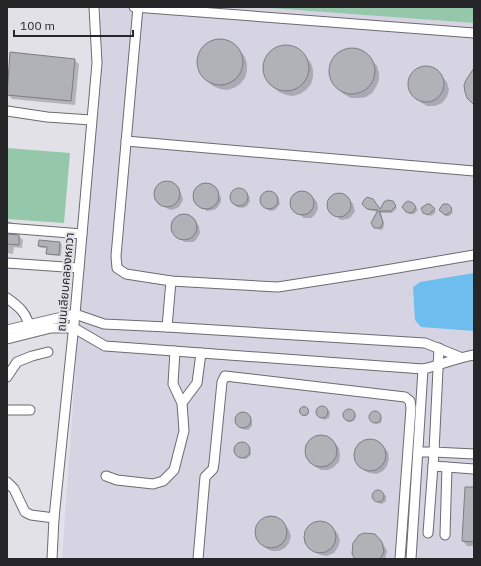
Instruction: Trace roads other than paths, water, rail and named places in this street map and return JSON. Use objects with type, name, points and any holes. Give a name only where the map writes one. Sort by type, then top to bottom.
[{"type":"street","name":"ถนนเลียบคลองหกวา","points":[[52,559],[54,518],[74,328],[97,63],[94,7]]},
{"type":"street","points":[[134,7],[474,33]]},
{"type":"street","points":[[138,7],[116,256],[117,268],[126,274],[171,281],[278,287],[474,255]]},
{"type":"street","points":[[7,111],[91,120]]},
{"type":"street","points":[[126,141],[474,171]]},
{"type":"street","points":[[7,228],[82,234]]},
{"type":"street","points":[[7,263],[79,268]]},
{"type":"street","points":[[167,327],[171,281]]},
{"type":"street","points":[[7,298],[23,310],[29,329]]},
{"type":"street","points":[[7,339],[29,329],[75,314],[104,324],[425,342],[460,357]]},
{"type":"street","points":[[7,330],[74,328],[105,346],[423,369],[460,357],[474,356]]},
{"type":"street","points":[[428,533],[439,348]]},
{"type":"street","points":[[106,476],[117,480],[153,484],[163,481],[174,470],[184,431],[182,403],[173,384],[175,351]]},
{"type":"street","points":[[7,377],[17,362],[48,352]]},
{"type":"street","points":[[182,403],[197,384],[201,353]]},
{"type":"street","points":[[411,559],[423,369]]},
{"type":"street","points":[[198,559],[205,476],[212,469],[214,463],[222,382],[225,376],[405,397],[410,401],[412,408],[400,559]]},
{"type":"street","points":[[7,410],[30,410]]},
{"type":"street","points":[[418,452],[474,454]]},
{"type":"street","points":[[433,466],[474,469]]},
{"type":"street","points":[[445,535],[447,467]]},
{"type":"street","points":[[7,482],[14,489],[25,512],[31,515],[54,518]]},
{"type":"water","points":[[474,273],[474,331],[421,327],[415,320],[413,287],[420,282]]}]
